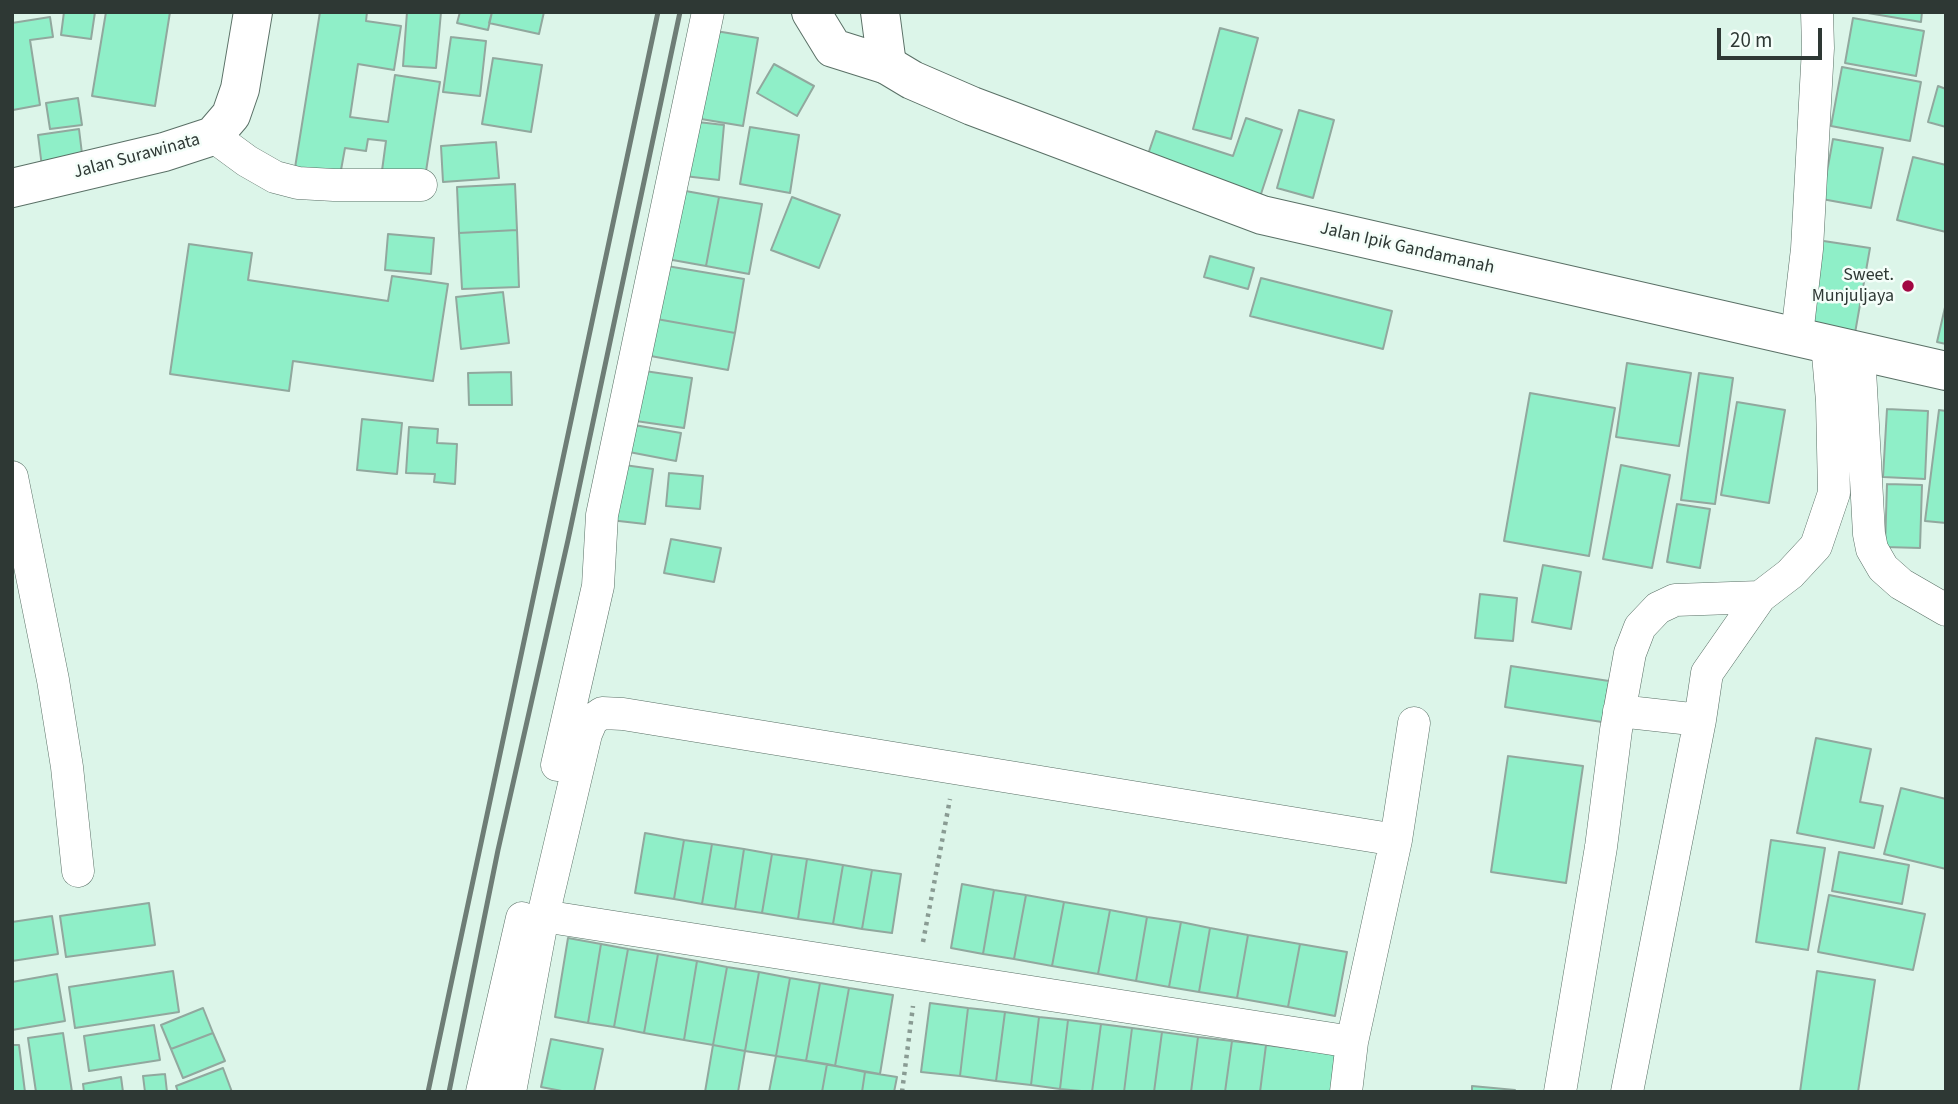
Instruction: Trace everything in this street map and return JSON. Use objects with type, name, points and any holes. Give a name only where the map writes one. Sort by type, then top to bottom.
[{"type":"street","name":"Jalan Surawinata","points":[[12,188],[164,152],[213,136],[231,115],[240,89],[253,12]]},
{"type":"street","points":[[482,1092],[598,586],[602,516],[708,12]]},
{"type":"street","name":"Jalan Ipik Gandamanah","points":[[811,12],[833,48],[887,65],[912,80],[972,106],[1262,215],[1946,371]]},
{"type":"street","points":[[880,12],[887,65]]},
{"type":"street","points":[[1817,12],[1818,48],[1807,249],[1827,343],[1872,549],[1883,568],[1901,584],[1946,610]]},
{"type":"street","points":[[213,136],[256,167],[275,177],[298,183],[421,185]]},
{"type":"street","points":[[1627,1092],[1707,673],[1760,597],[1790,574],[1816,546],[1834,493],[1832,401],[1827,343]]},
{"type":"street","points":[[12,477],[53,680],[67,767],[78,871]]},
{"type":"street","points":[[1560,1092],[1601,847],[1619,712],[1630,653],[1640,627],[1658,608],[1675,600],[1760,597]]},
{"type":"street","points":[[1619,712],[1700,720]]},
{"type":"street","points":[[510,1092],[543,916],[586,734],[592,720],[602,713],[623,714],[1396,840]]},
{"type":"street","points":[[1346,1092],[1352,1042],[1396,840],[1414,723]]},
{"type":"street","points":[[543,916],[1352,1042]]},
{"type":"path","points":[[902,1092],[917,974],[956,770]]},
{"type":"building","points":[[64,12],[95,12],[91,39],[61,35]]},
{"type":"building","points":[[106,12],[170,12],[155,106],[92,96]]},
{"type":"building","points":[[320,12],[367,12],[366,21],[401,26],[394,70],[358,64],[350,117],[388,122],[395,75],[440,82],[424,184],[381,178],[386,141],[368,139],[366,151],[345,148],[339,181],[294,174]]},
{"type":"building","points":[[407,12],[441,12],[436,68],[403,66]]},
{"type":"building","points":[[460,12],[492,12],[488,30],[457,23]]},
{"type":"building","points":[[492,12],[544,12],[539,34],[489,23]]},
{"type":"building","points":[[1862,12],[1922,12],[1921,22]]},
{"type":"building","points":[[50,17],[53,37],[30,40],[40,105],[13,110],[12,23]]},
{"type":"building","points":[[1853,18],[1924,31],[1916,76],[1845,63]]},
{"type":"building","points":[[1220,28],[1258,38],[1231,139],[1193,129]]},
{"type":"building","points":[[716,31],[758,38],[743,126],[701,119]]},
{"type":"building","points":[[451,37],[486,41],[480,96],[443,92]]},
{"type":"building","points":[[493,58],[542,65],[531,132],[482,124]]},
{"type":"building","points":[[774,64],[814,86],[797,116],[757,93]]},
{"type":"building","points":[[1842,67],[1921,82],[1910,141],[1831,126]]},
{"type":"building","points":[[1938,86],[1946,89],[1946,127],[1928,122]]},
{"type":"building","points":[[78,98],[82,125],[50,129],[46,103]]},
{"type":"building","points":[[1299,110],[1334,120],[1313,198],[1277,188]]},
{"type":"building","points":[[1246,118],[1282,130],[1259,200],[1145,163],[1156,131],[1233,156]]},
{"type":"building","points":[[689,121],[724,125],[719,180],[684,176]]},
{"type":"building","points":[[750,127],[799,135],[790,193],[740,184]]},
{"type":"building","points":[[79,129],[83,162],[42,167],[38,135]]},
{"type":"building","points":[[1833,139],[1883,148],[1871,208],[1822,199]]},
{"type":"building","points":[[496,142],[499,178],[443,182],[441,146]]},
{"type":"building","points":[[1913,157],[1946,165],[1946,232],[1897,220]]},
{"type":"building","points":[[515,184],[517,230],[459,233],[457,187]]},
{"type":"building","points":[[680,190],[719,197],[706,266],[667,259]]},
{"type":"building","points":[[719,197],[762,204],[749,274],[706,266]]},
{"type":"building","points":[[792,197],[840,215],[819,268],[771,250]]},
{"type":"building","points":[[517,230],[519,287],[462,289],[459,233]]},
{"type":"building","points":[[388,234],[434,238],[431,274],[385,270]]},
{"type":"building","points":[[1817,240],[1870,248],[1855,333],[1802,325]]},
{"type":"building","points":[[189,244],[252,253],[248,280],[388,301],[392,276],[448,284],[433,381],[293,361],[289,391],[170,374]]},
{"type":"building","points":[[1210,256],[1254,268],[1248,289],[1204,277]]},
{"type":"building","points":[[661,265],[744,279],[735,333],[651,318]]},
{"type":"building","points":[[1261,278],[1392,311],[1383,349],[1250,316]]},
{"type":"building","points":[[503,292],[509,343],[461,349],[456,297]]},
{"type":"building","points":[[1946,303],[1946,344],[1937,342]]},
{"type":"building","points":[[651,318],[735,333],[728,370],[645,355]]},
{"type":"building","points":[[1627,363],[1691,373],[1679,446],[1616,437]]},
{"type":"building","points":[[638,370],[692,378],[684,428],[629,420]]},
{"type":"building","points":[[511,372],[512,405],[469,405],[468,373]]},
{"type":"building","points":[[1699,373],[1733,378],[1715,504],[1681,500]]},
{"type":"building","points":[[1530,393],[1615,408],[1589,556],[1504,541]]},
{"type":"building","points":[[1737,402],[1785,410],[1769,503],[1721,495]]},
{"type":"building","points":[[1887,409],[1928,411],[1925,479],[1883,477]]},
{"type":"building","points":[[1939,410],[1946,411],[1946,523],[1925,521]]},
{"type":"building","points":[[362,419],[402,423],[397,474],[357,470]]},
{"type":"building","points":[[634,425],[681,433],[676,461],[629,452]]},
{"type":"building","points":[[409,427],[438,429],[437,443],[457,444],[455,484],[434,482],[435,474],[406,473]]},
{"type":"building","points":[[617,464],[653,469],[645,524],[610,520]]},
{"type":"building","points":[[1621,465],[1670,475],[1652,568],[1603,559]]},
{"type":"building","points":[[669,473],[703,476],[700,509],[666,506]]},
{"type":"building","points":[[1887,484],[1922,485],[1920,548],[1885,547]]},
{"type":"building","points":[[1677,504],[1710,509],[1700,568],[1667,562]]},
{"type":"building","points":[[671,539],[721,548],[714,582],[664,573]]},
{"type":"building","points":[[1543,565],[1581,572],[1571,629],[1532,622]]},
{"type":"building","points":[[1480,594],[1517,598],[1513,641],[1475,638]]},
{"type":"building","points":[[1511,666],[1609,681],[1602,722],[1505,707]]},
{"type":"building","points":[[1816,738],[1871,749],[1860,802],[1883,806],[1874,848],[1797,833]]},
{"type":"building","points":[[1508,756],[1583,766],[1566,883],[1491,872]]},
{"type":"building","points":[[1901,788],[1946,799],[1946,869],[1884,854]]},
{"type":"building","points":[[645,833],[684,840],[674,899],[635,893]]},
{"type":"building","points":[[684,840],[712,844],[702,904],[674,899]]},
{"type":"building","points":[[1771,840],[1825,848],[1808,950],[1756,942]]},
{"type":"building","points":[[712,844],[744,849],[735,909],[702,904]]},
{"type":"building","points":[[744,849],[772,854],[762,913],[735,909]]},
{"type":"building","points":[[1839,852],[1909,865],[1902,904],[1832,891]]},
{"type":"building","points":[[772,854],[807,859],[798,919],[762,913]]},
{"type":"building","points":[[807,859],[843,865],[833,924],[798,919]]},
{"type":"building","points":[[843,865],[872,870],[862,929],[833,924]]},
{"type":"building","points":[[872,870],[901,874],[892,933],[862,929]]},
{"type":"building","points":[[962,884],[994,890],[983,954],[951,948]]},
{"type":"building","points":[[994,890],[1026,895],[1014,959],[983,954]]},
{"type":"building","points":[[1026,895],[1064,902],[1052,966],[1014,959]]},
{"type":"building","points":[[1829,895],[1925,914],[1913,970],[1818,952]]},
{"type":"building","points":[[1064,902],[1110,910],[1098,974],[1052,966]]},
{"type":"building","points":[[149,903],[155,945],[66,957],[60,916]]},
{"type":"building","points":[[1110,910],[1147,917],[1136,981],[1098,974]]},
{"type":"building","points":[[52,916],[58,954],[12,961],[12,922]]},
{"type":"building","points":[[1147,917],[1181,922],[1169,987],[1136,981]]},
{"type":"building","points":[[1181,922],[1210,928],[1199,992],[1169,987]]},
{"type":"building","points":[[1210,928],[1248,935],[1237,998],[1199,992]]},
{"type":"building","points":[[1248,935],[1300,944],[1288,1007],[1237,998]]},
{"type":"building","points":[[568,938],[601,944],[588,1023],[555,1017]]},
{"type":"building","points":[[601,944],[628,949],[614,1027],[588,1023]]},
{"type":"building","points":[[1300,944],[1347,952],[1335,1016],[1288,1007]]},
{"type":"building","points":[[628,949],[658,954],[644,1033],[614,1027]]},
{"type":"building","points":[[658,954],[697,961],[684,1040],[644,1033]]},
{"type":"building","points":[[697,961],[727,967],[713,1045],[684,1040]]},
{"type":"building","points":[[727,967],[759,972],[745,1051],[713,1045]]},
{"type":"building","points":[[173,971],[179,1012],[75,1028],[69,987]]},
{"type":"building","points":[[1817,971],[1875,980],[1858,1092],[1800,1092]]},
{"type":"building","points":[[759,972],[790,978],[776,1056],[745,1051]]},
{"type":"building","points":[[57,974],[65,1021],[12,1030],[12,982]]},
{"type":"building","points":[[790,978],[820,983],[806,1061],[776,1056]]},
{"type":"building","points":[[820,983],[849,988],[835,1066],[806,1061]]},
{"type":"building","points":[[849,988],[893,995],[880,1074],[835,1066]]},
{"type":"building","points":[[930,1003],[968,1008],[960,1076],[921,1072]]},
{"type":"building","points":[[203,1008],[213,1033],[171,1049],[161,1025]]},
{"type":"building","points":[[968,1008],[1005,1012],[996,1081],[960,1076]]},
{"type":"building","points":[[1005,1012],[1039,1017],[1031,1085],[996,1081]]},
{"type":"building","points":[[1039,1017],[1068,1020],[1060,1089],[1031,1085]]},
{"type":"building","points":[[1068,1020],[1101,1024],[1092,1092],[1060,1089]]},
{"type":"building","points":[[1101,1024],[1132,1028],[1124,1092],[1092,1092]]},
{"type":"building","points":[[154,1025],[160,1060],[89,1071],[84,1036]]},
{"type":"building","points":[[1132,1028],[1162,1032],[1154,1092],[1124,1092]]},
{"type":"building","points":[[1162,1032],[1198,1037],[1191,1092],[1154,1092]]},
{"type":"building","points":[[63,1033],[72,1092],[36,1092],[28,1038]]},
{"type":"building","points":[[213,1033],[225,1061],[183,1078],[171,1049]]},
{"type":"building","points":[[1198,1037],[1232,1041],[1225,1092],[1191,1092]]},
{"type":"building","points":[[551,1039],[603,1049],[594,1092],[567,1092],[541,1087]]},
{"type":"building","points":[[1232,1041],[1266,1045],[1260,1092],[1225,1092]]},
{"type":"building","points":[[12,1045],[19,1045],[25,1092],[12,1092]]},
{"type":"building","points":[[713,1045],[745,1051],[738,1092],[705,1092]]},
{"type":"building","points":[[1266,1045],[1335,1054],[1331,1092],[1260,1092]]},
{"type":"building","points":[[776,1056],[827,1064],[822,1092],[769,1092]]},
{"type":"building","points":[[827,1064],[865,1072],[862,1092],[822,1092]]},
{"type":"building","points":[[223,1068],[232,1092],[178,1092],[176,1086]]},
{"type":"building","points":[[865,1072],[897,1077],[894,1092],[862,1092]]},
{"type":"building","points":[[165,1074],[167,1092],[145,1092],[143,1076]]},
{"type":"building","points":[[121,1077],[123,1092],[84,1092],[83,1084]]},
{"type":"building","points":[[1472,1086],[1515,1090],[1515,1092],[1472,1092]]},
{"type":"railway","points":[[428,1092],[658,12]]},
{"type":"railway","points":[[449,1092],[498,850],[568,540],[680,12]]},
{"type":"place","name":"Sweet. Munjuljaya","points":[[1908,286]]}]
